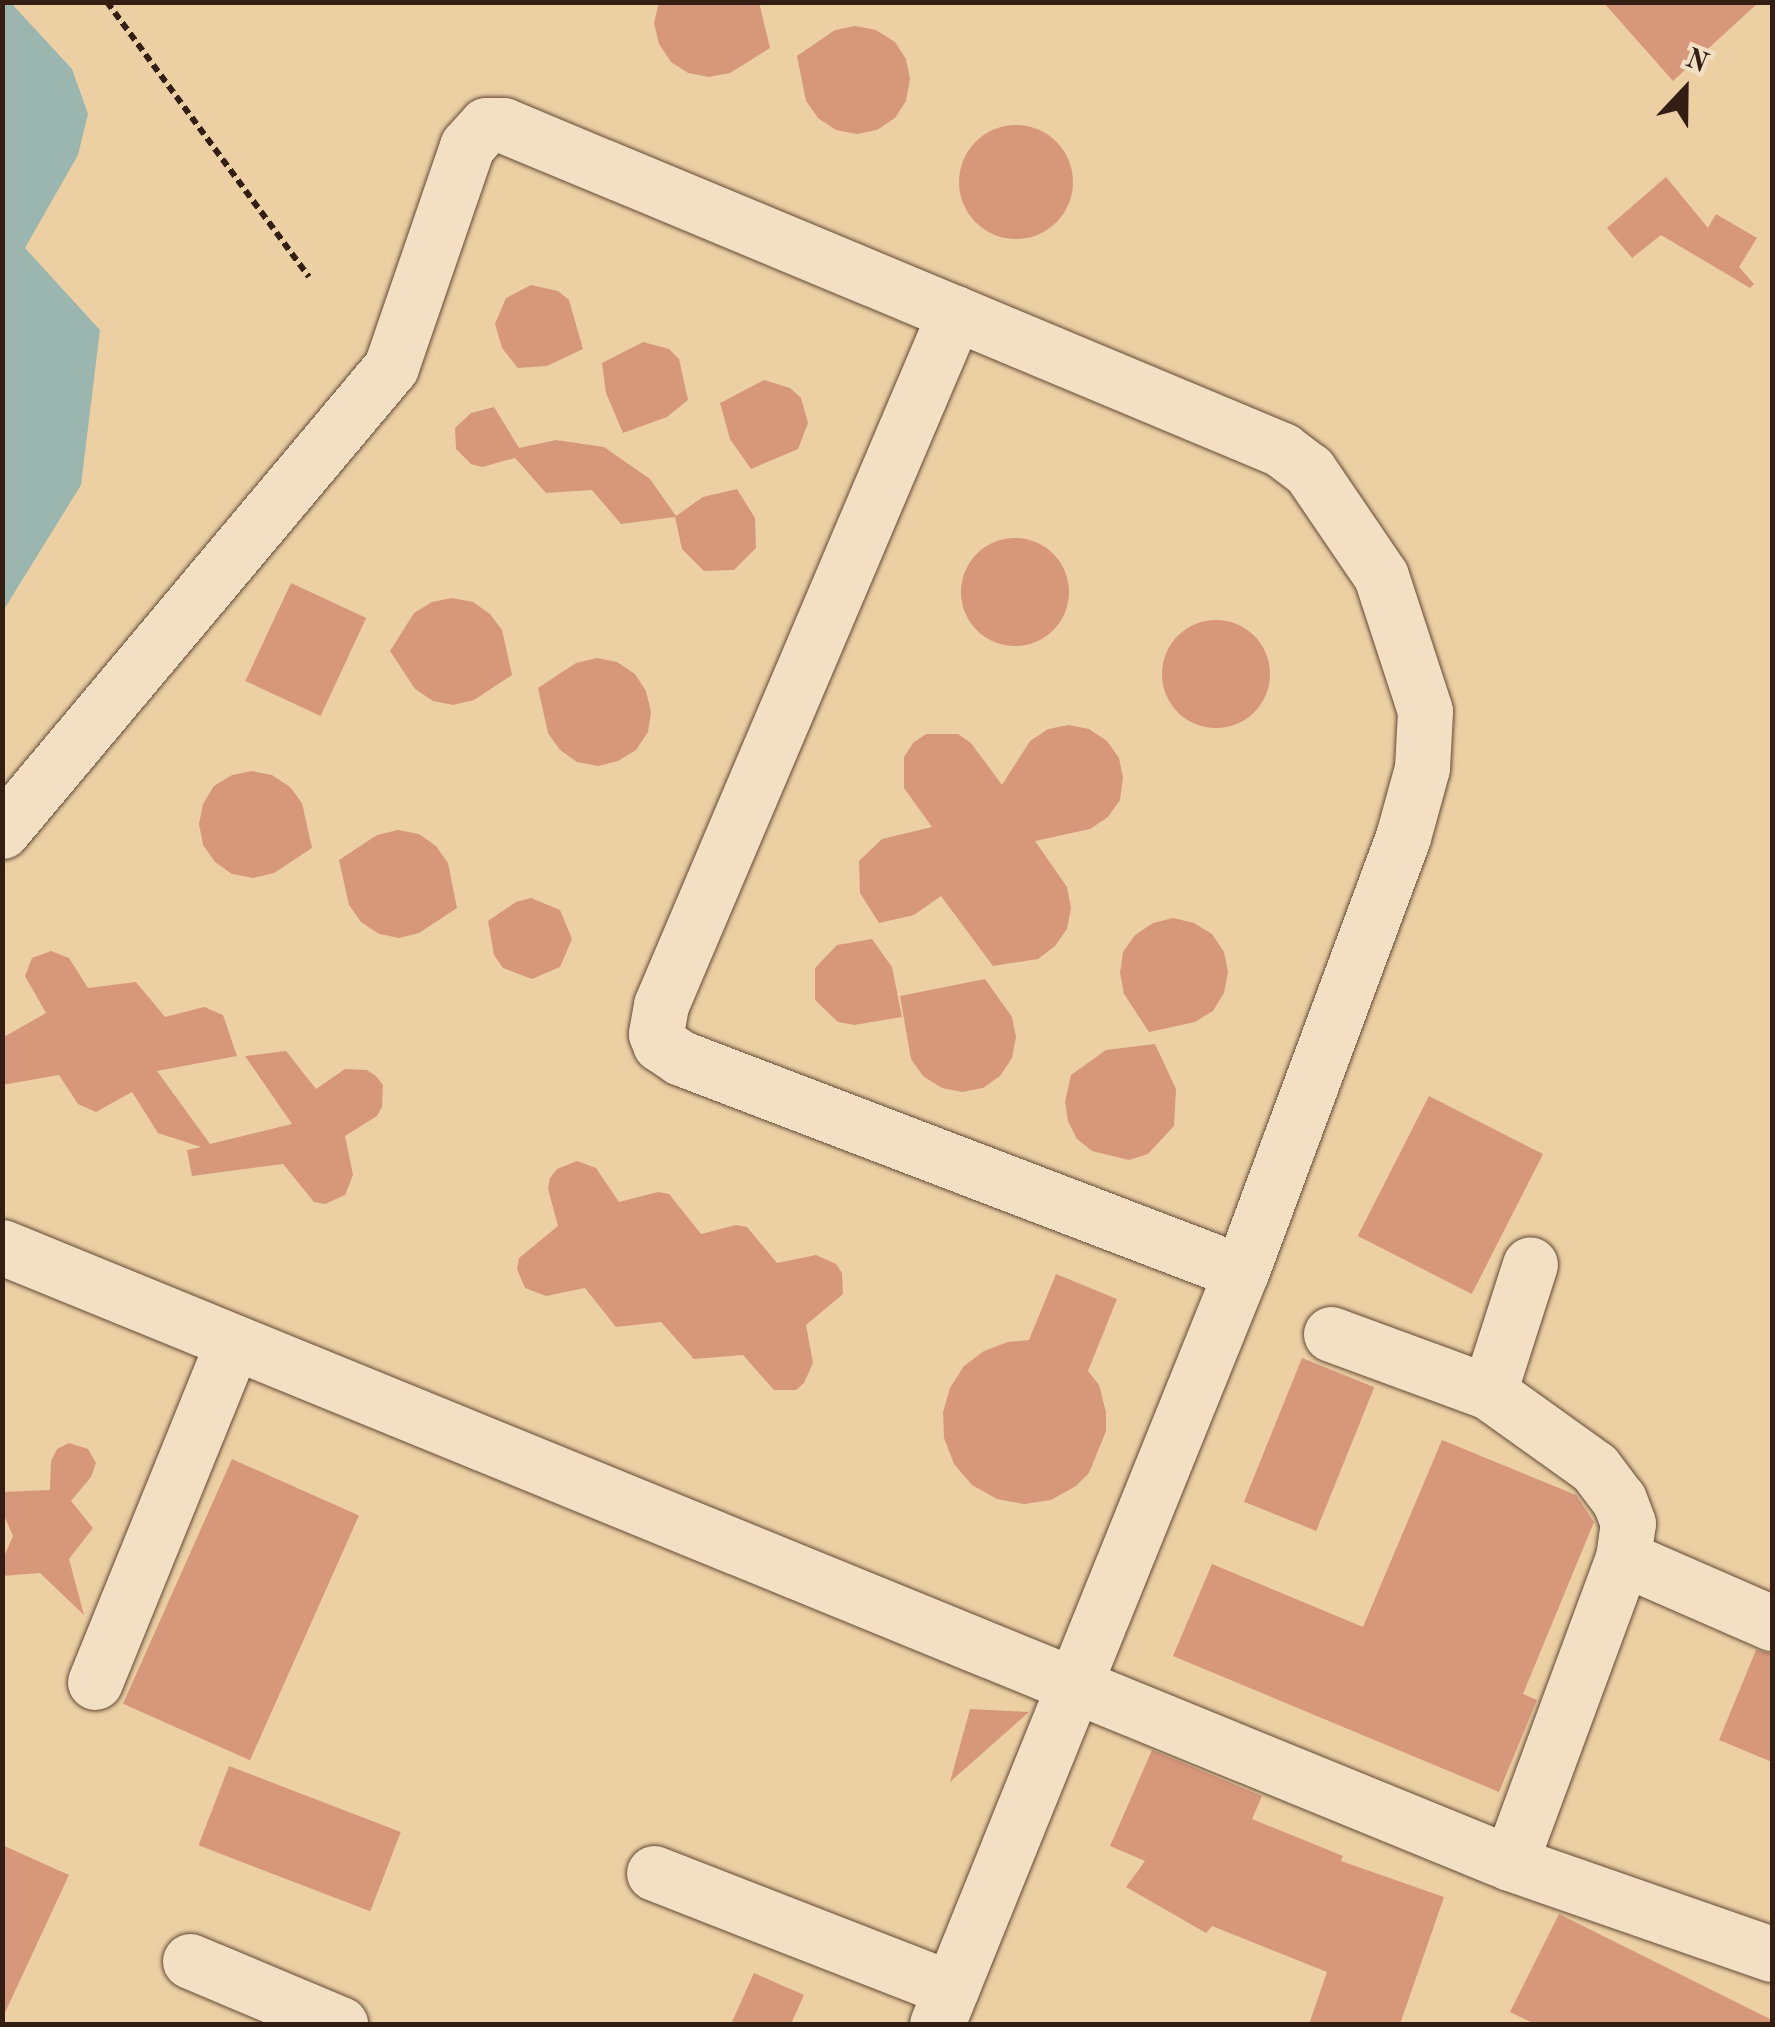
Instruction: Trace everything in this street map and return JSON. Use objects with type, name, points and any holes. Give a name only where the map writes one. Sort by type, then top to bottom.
[{"type":"lane","points":[[2,831],[391,367],[467,146],[486,125],[504,125],[1282,450],[1308,470],[1381,576],[1425,711],[1422,768],[1403,837],[1241,1272],[944,2007],[654,1873]]},
{"type":"lane","points":[[956,313],[662,1006],[656,1034],[660,1044],[681,1058],[1241,1272]]},
{"type":"lane","points":[[2,1248],[1510,1864],[1772,1954]]},
{"type":"lane","points":[[1489,1392],[1530,1264]]},
{"type":"lane","points":[[1331,1334],[1489,1392],[1595,1468],[1619,1500],[1628,1523],[1623,1558],[1510,1864]]},
{"type":"lane","points":[[95,1682],[233,1342]]},
{"type":"lane","points":[[1623,1558],[1772,1623]]},
{"type":"lane","points":[[190,1961],[340,2024]]},
{"type":"path","points":[[107,2],[309,277]]},
{"type":"water","points":[[2,3],[11,3],[72,69],[88,114],[78,155],[25,248],[100,330],[81,485],[3,611]]},
{"type":"building","points":[[659,2],[759,2],[770,48],[730,73],[709,77],[688,73],[671,62],[659,44],[654,23]]},
{"type":"building","points":[[1759,2],[1673,81],[1604,3],[1688,3]]},
{"type":"building","points":[[855,26],[876,30],[895,42],[906,59],[910,79],[906,101],[895,118],[877,130],[857,134],[836,130],[818,118],[806,101],[797,56],[835,30]]},
{"type":"building","points":[[1016,125],[1038,130],[1056,142],[1068,160],[1073,182],[1068,204],[1056,222],[1038,234],[1016,239],[994,234],[976,222],[964,204],[959,182],[964,160],[976,142],[994,130]]},
{"type":"building","points":[[1666,177],[1708,228],[1716,214],[1757,238],[1739,267],[1754,284],[1750,288],[1661,235],[1632,258],[1607,228]]},
{"type":"building","points":[[531,285],[558,291],[569,300],[583,349],[547,366],[518,368],[502,348],[495,324],[506,298]]},
{"type":"building","points":[[643,342],[669,349],[679,359],[688,400],[667,417],[623,433],[606,393],[602,363]]},
{"type":"building","points":[[764,380],[790,388],[801,398],[808,423],[798,449],[751,469],[730,439],[720,403]]},
{"type":"building","points":[[494,407],[519,448],[556,440],[604,447],[650,479],[676,516],[703,497],[737,489],[755,518],[756,548],[734,570],[704,571],[682,549],[675,517],[621,524],[592,490],[546,493],[515,458],[482,467],[471,464],[456,449],[455,428],[471,413]]},
{"type":"building","points":[[1015,538],[1036,542],[1053,554],[1065,571],[1069,592],[1065,613],[1053,630],[1036,642],[1015,646],[994,642],[977,630],[965,613],[961,592],[965,571],[977,554],[994,542]]},
{"type":"building","points":[[291,583],[366,618],[321,716],[245,681]]},
{"type":"building","points":[[452,598],[473,602],[490,614],[502,630],[512,675],[474,700],[453,705],[433,701],[415,689],[390,651],[414,613],[432,602]]},
{"type":"building","points":[[1216,620],[1237,624],[1254,636],[1266,653],[1270,674],[1266,695],[1254,712],[1237,724],[1216,728],[1195,724],[1178,712],[1166,695],[1162,674],[1166,653],[1178,636],[1195,624]]},
{"type":"building","points":[[597,658],[617,662],[635,674],[646,691],[651,712],[648,732],[636,750],[618,761],[598,766],[577,762],[560,750],[548,733],[538,688],[576,663]]},
{"type":"building","points":[[1069,725],[1089,729],[1107,741],[1119,758],[1123,778],[1120,800],[1108,817],[1090,829],[1035,841],[1067,887],[1071,908],[1067,929],[1055,946],[1038,959],[993,966],[941,896],[914,915],[879,923],[860,893],[859,861],[882,839],[932,827],[904,788],[904,757],[913,743],[926,734],[958,734],[971,743],[1002,785],[1030,741],[1048,729]]},
{"type":"building","points":[[252,771],[272,775],[290,787],[302,803],[312,848],[274,873],[253,878],[232,874],[215,862],[203,845],[199,824],[203,804],[214,786],[232,775]]},
{"type":"building","points":[[398,830],[419,834],[436,846],[448,863],[457,908],[419,933],[399,938],[379,934],[361,922],[349,905],[339,860],[377,835]]},
{"type":"building","points":[[531,898],[560,910],[572,939],[560,967],[532,979],[503,968],[494,955],[488,921],[516,902]]},
{"type":"building","points":[[1173,918],[1194,923],[1212,934],[1224,952],[1228,972],[1224,993],[1213,1011],[1195,1022],[1149,1032],[1124,994],[1120,973],[1123,952],[1135,935],[1153,923]]},
{"type":"building","points":[[872,939],[892,967],[902,1017],[854,1025],[838,1022],[815,1000],[815,968],[837,945]]},
{"type":"building","points":[[51,951],[69,958],[88,988],[136,982],[165,1017],[204,1007],[223,1015],[237,1056],[157,1071],[210,1144],[292,1124],[245,1056],[286,1051],[316,1089],[345,1069],[367,1070],[376,1076],[383,1085],[382,1107],[377,1116],[345,1136],[353,1175],[345,1195],[325,1204],[314,1202],[283,1164],[192,1176],[187,1150],[201,1147],[158,1133],[132,1092],[96,1112],[78,1104],[59,1075],[2,1085],[2,1038],[46,1013],[25,976],[32,958]]},
{"type":"building","points":[[985,979],[1012,1017],[1016,1037],[1012,1058],[1000,1076],[983,1088],[962,1092],[942,1088],[923,1076],[911,1059],[900,996]]},
{"type":"building","points":[[1155,1044],[1176,1089],[1174,1126],[1148,1154],[1129,1160],[1092,1151],[1077,1139],[1068,1121],[1065,1102],[1071,1075],[1106,1050]]},
{"type":"building","points":[[1429,1096],[1543,1154],[1472,1294],[1358,1236]]},
{"type":"building","points":[[577,1161],[596,1168],[619,1202],[658,1192],[669,1194],[701,1234],[736,1225],[747,1227],[777,1263],[816,1255],[836,1264],[842,1273],[843,1294],[806,1325],[813,1363],[804,1383],[796,1390],[774,1390],[743,1355],[694,1359],[661,1322],[616,1327],[585,1288],[546,1296],[525,1288],[517,1269],[519,1258],[558,1226],[548,1189],[550,1178],[557,1169]]},
{"type":"building","points":[[1056,1274],[1117,1299],[1088,1371],[1099,1385],[1106,1431],[1089,1473],[1076,1486],[1051,1500],[1024,1504],[997,1499],[972,1485],[954,1464],[944,1438],[943,1412],[950,1388],[964,1366],[984,1351],[1008,1342],[1029,1340]]},
{"type":"building","points":[[1302,1358],[1374,1387],[1316,1531],[1244,1502]]},
{"type":"building","points":[[1442,1440],[1576,1495],[1594,1522],[1523,1694],[1537,1700],[1499,1792],[1173,1656],[1212,1564],[1363,1627]]},
{"type":"building","points":[[69,1443],[88,1449],[96,1463],[91,1477],[71,1501],[93,1528],[69,1559],[84,1615],[40,1573],[2,1576],[2,1561],[13,1536],[2,1511],[2,1492],[50,1490],[51,1461],[57,1449]]},
{"type":"building","points":[[232,1459],[359,1516],[250,1760],[123,1704]]},
{"type":"building","points":[[1756,1650],[1772,1654],[1772,1762],[1719,1740]]},
{"type":"building","points":[[970,1709],[1029,1712],[950,1782]]},
{"type":"building","points":[[1152,1750],[1262,1796],[1252,1819],[1343,1856],[1341,1861],[1444,1897],[1400,2024],[1309,2024],[1327,1972],[1212,1926],[1206,1933],[1126,1887],[1145,1861],[1110,1846]]},
{"type":"building","points":[[229,1766],[401,1832],[370,1911],[199,1845]]},
{"type":"building","points":[[2,1845],[69,1875],[2,2019]]},
{"type":"building","points":[[1559,1914],[1772,2020],[1772,2024],[1535,2024],[1510,2012]]},
{"type":"building","points":[[754,1973],[804,1995],[791,2024],[731,2024]]}]
